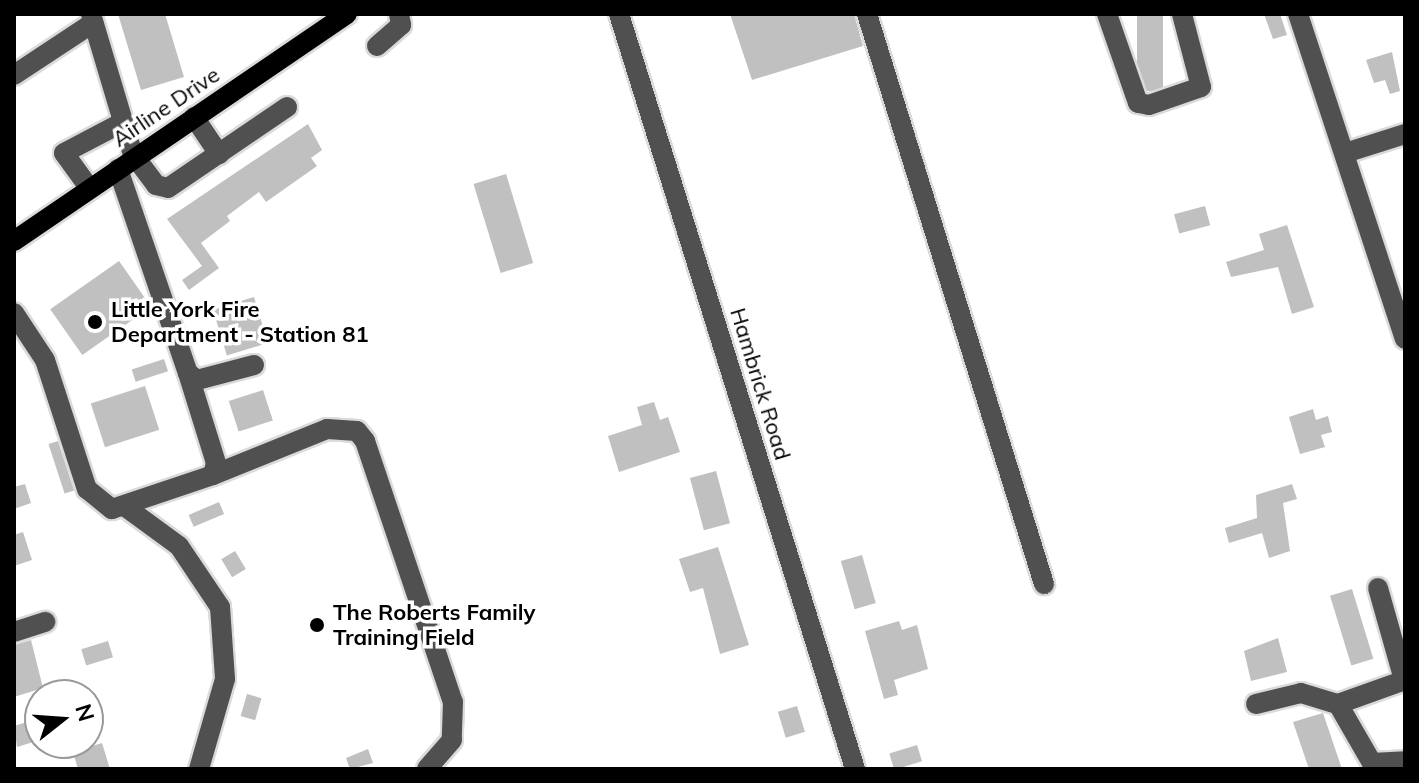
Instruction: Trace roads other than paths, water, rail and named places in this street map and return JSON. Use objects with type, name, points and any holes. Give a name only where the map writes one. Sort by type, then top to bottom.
[{"type":"main road","name":"Airline Drive","points":[[14,241],[347,14]]},
{"type":"street","points":[[377,46],[401,25],[399,14]]},
{"type":"street","name":"Hambrick Road","points":[[619,14],[855,769]]},
{"type":"street","points":[[867,14],[1044,584]]},
{"type":"street","points":[[1107,14],[1138,103],[1149,105],[1201,87],[1182,14]]},
{"type":"street","points":[[1298,14],[1405,339]]},
{"type":"street","points":[[14,75],[92,19],[123,122],[129,161],[188,373],[216,463],[213,475]]},
{"type":"street","points":[[129,161],[161,189],[287,107]]},
{"type":"street","points":[[194,117],[219,154]]},
{"type":"street","points":[[90,189],[64,153],[123,122]]},
{"type":"street","points":[[1345,153],[1405,134]]},
{"type":"street","points":[[14,313],[45,360],[87,489],[98,504],[127,508],[179,546],[220,607],[225,679],[199,769]]},
{"type":"street","points":[[188,373],[197,380],[254,365]]},
{"type":"street","points":[[127,508],[327,429],[357,431],[365,441],[453,702],[452,740],[427,769]]},
{"type":"street","points":[[1256,704],[1301,693],[1338,704],[1405,680],[1378,588]]},
{"type":"street","points":[[1385,612],[1405,605]]},
{"type":"street","points":[[14,632],[45,622]]},
{"type":"street","points":[[1338,704],[1372,763],[1405,761]]},
{"type":"place","name":"Little York Fire Department - Station 81","points":[[95,322]]},
{"type":"place","name":"The Roberts Family Training Field","points":[[317,625]]}]
